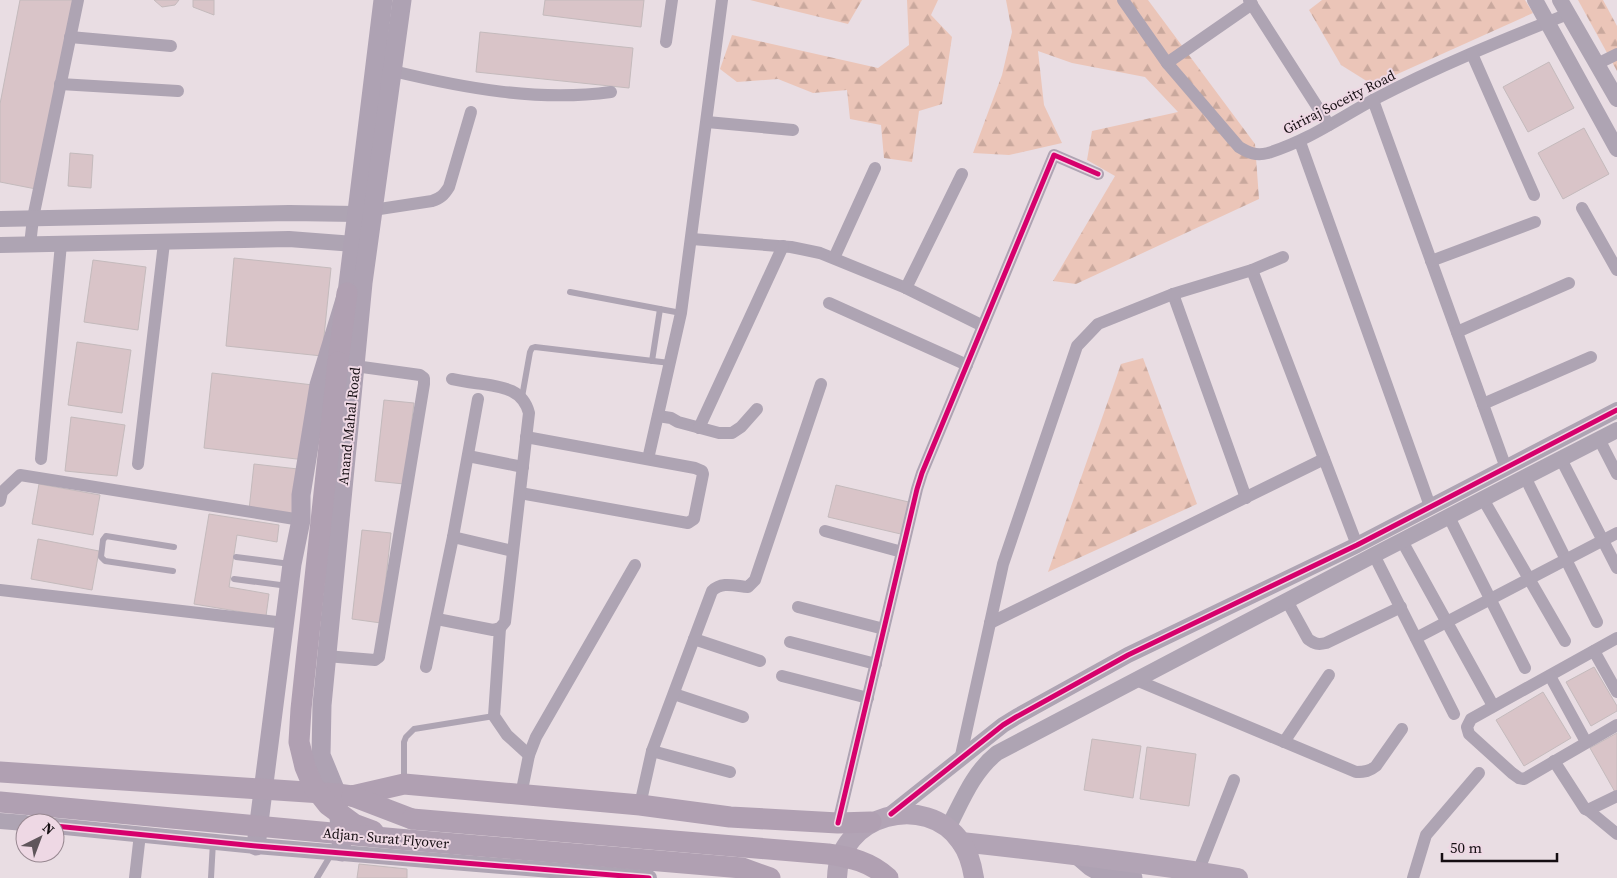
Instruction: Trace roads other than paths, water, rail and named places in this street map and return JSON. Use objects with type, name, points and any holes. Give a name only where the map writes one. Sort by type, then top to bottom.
[{"type":"highway","points":[[347,293],[346,364],[301,709],[299,742],[305,768],[313,786],[328,805],[354,824],[397,839]]},
{"type":"highway","points":[[0,772],[345,795],[404,784],[640,805],[730,817],[838,824],[871,822]]},
{"type":"highway","name":"Adjan- Surat Flyover","points":[[345,795],[412,819],[828,854],[862,861],[882,872],[888,878]]},
{"type":"highway","name":"Adjan- Surat Flyover","points":[[0,802],[397,839],[742,868],[770,878]]},
{"type":"main road","name":"Anand Mahal Road","points":[[337,851],[345,795],[321,754],[322,704],[346,364],[363,283],[362,216],[382,0]]},
{"type":"main road","name":"Anand Mahal Road","points":[[362,216],[393,71],[402,0]]},
{"type":"main road","points":[[256,846],[292,564],[301,520],[301,495],[319,385],[347,293],[354,244],[362,216]]},
{"type":"main road","points":[[837,878],[837,870],[843,851],[855,834],[871,822],[891,814],[911,814],[931,818],[954,835],[971,860],[974,878]]},
{"type":"main road","points":[[954,835],[1116,862],[1238,878]]},
{"type":"main road","points":[[1077,855],[1100,872],[1133,878]]},
{"type":"street","points":[[30,245],[33,218],[78,0]]},
{"type":"street","points":[[666,42],[672,0]]},
{"type":"street","points":[[648,459],[682,313],[722,0]]},
{"type":"street","name":"Giriraj Soceity Road","points":[[1123,0],[1167,62],[1240,147],[1251,154],[1265,153],[1300,142],[1373,100],[1547,22],[1562,4]]},
{"type":"street","points":[[1534,0],[1617,149]]},
{"type":"street","points":[[1167,62],[1251,2],[1329,125]]},
{"type":"street","points":[[1562,4],[1615,91]]},
{"type":"street","points":[[70,37],[171,46]]},
{"type":"street","points":[[1472,54],[1534,195]]},
{"type":"street","points":[[1597,64],[1617,54]]},
{"type":"street","points":[[393,71],[442,83],[490,91],[563,96],[611,92]]},
{"type":"street","points":[[60,84],[178,90]]},
{"type":"street","points":[[1373,100],[1506,468]]},
{"type":"street","points":[[0,219],[279,213],[362,216],[432,201],[440,198],[449,187],[471,112]]},
{"type":"street","points":[[707,122],[793,130]]},
{"type":"street","points":[[1300,142],[1430,506]]},
{"type":"street","points":[[838,824],[919,480],[1054,155],[1098,174]]},
{"type":"street","points":[[834,258],[875,168]]},
{"type":"street","points":[[906,288],[962,174]]},
{"type":"street","points":[[1582,208],[1617,270]]},
{"type":"street","points":[[1431,261],[1535,222]]},
{"type":"street","points":[[692,239],[783,246],[820,253],[906,288],[983,326]]},
{"type":"street","points":[[0,245],[288,240],[354,244]]},
{"type":"street","points":[[138,464],[164,243]]},
{"type":"street","points":[[40,459],[60,244]]},
{"type":"street","points":[[699,428],[783,246]]},
{"type":"street","points":[[960,760],[1003,564],[1077,346],[1098,324],[1173,294],[1252,270],[1283,257]]},
{"type":"street","points":[[1252,270],[1357,545]]},
{"type":"street","points":[[1457,332],[1569,283]]},
{"type":"street","points":[[1173,294],[1246,498]]},
{"type":"street","points":[[829,303],[967,365]]},
{"type":"street","points":[[1483,404],[1590,357]]},
{"type":"street","points":[[326,656],[375,660],[379,656],[424,384],[424,378],[420,375],[346,364]]},
{"type":"street","points":[[452,379],[502,387],[513,391],[522,397],[529,413],[504,622],[500,628],[494,716],[507,735],[529,755]]},
{"type":"street","points":[[640,805],[652,751],[712,591],[722,584],[748,587],[755,580],[821,384]]},
{"type":"street","points":[[426,667],[453,537],[478,399]]},
{"type":"street","points":[[658,416],[671,418],[678,422],[719,434],[732,432],[741,427],[757,410]]},
{"type":"street","points":[[891,814],[1010,721],[1128,655],[1357,545],[1617,410]]},
{"type":"street","points":[[954,835],[977,773],[992,757],[1374,555],[1617,430]]},
{"type":"street","points":[[520,493],[681,522],[691,522],[694,519],[703,474],[702,471],[695,468],[526,437]]},
{"type":"street","points":[[1599,439],[1617,474]]},
{"type":"street","points":[[468,456],[523,467]]},
{"type":"street","points":[[990,623],[1324,459]]},
{"type":"street","points":[[1561,459],[1617,568]]},
{"type":"street","points":[[0,502],[2,492],[20,475],[301,520]]},
{"type":"street","points":[[1525,477],[1598,622]]},
{"type":"street","points":[[1483,499],[1565,641]]},
{"type":"street","points":[[1449,516],[1526,668]]},
{"type":"street","points":[[825,531],[902,552]]},
{"type":"street","points":[[1416,638],[1617,533]]},
{"type":"street","points":[[453,537],[513,551]]},
{"type":"street","points":[[1402,541],[1491,702]]},
{"type":"street","points":[[1374,555],[1454,714]]},
{"type":"street","points":[[521,795],[529,755],[536,737],[635,565]]},
{"type":"street","points":[[0,590],[285,623]]},
{"type":"street","points":[[1287,601],[1308,639],[1319,645],[1401,607]]},
{"type":"street","points":[[798,607],[884,629]]},
{"type":"street","points":[[437,619],[493,630],[500,628]]},
{"type":"street","points":[[1617,638],[1472,719],[1467,727],[1469,734],[1519,778],[1527,778],[1617,725]]},
{"type":"street","points":[[694,639],[760,662]]},
{"type":"street","points":[[790,642],[876,664]]},
{"type":"street","points":[[1594,651],[1617,692]]},
{"type":"street","points":[[1284,742],[1328,675]]},
{"type":"street","points":[[782,676],[868,698]]},
{"type":"street","points":[[1550,676],[1586,742]]},
{"type":"street","points":[[1136,680],[1356,772],[1372,770],[1402,729]]},
{"type":"street","points":[[674,694],[743,717]]},
{"type":"street","points":[[652,751],[730,772]]},
{"type":"street","points":[[1554,761],[1582,806],[1617,834]]},
{"type":"street","points":[[1413,878],[1426,835],[1479,774]]},
{"type":"street","points":[[1198,872],[1234,780]]},
{"type":"street","points":[[1588,810],[1617,796]]},
{"type":"street","points":[[0,821],[15,822]]},
{"type":"street","points":[[65,827],[256,846],[337,851],[509,872],[649,878]]},
{"type":"street","points":[[135,878],[140,834]]},
{"type":"lane","points":[[570,292],[682,313]]},
{"type":"lane","points":[[652,361],[660,309]]},
{"type":"lane","points":[[522,397],[530,352],[535,347],[670,363]]},
{"type":"lane","points":[[173,571],[105,561],[100,557],[103,540],[106,536],[174,547]]},
{"type":"lane","points":[[236,558],[292,564]]},
{"type":"lane","points":[[234,579],[290,586]]},
{"type":"lane","points":[[404,784],[404,742],[414,729],[494,716]]},
{"type":"lane","points":[[211,878],[213,841]]},
{"type":"lane","points":[[317,878],[337,851]]}]
